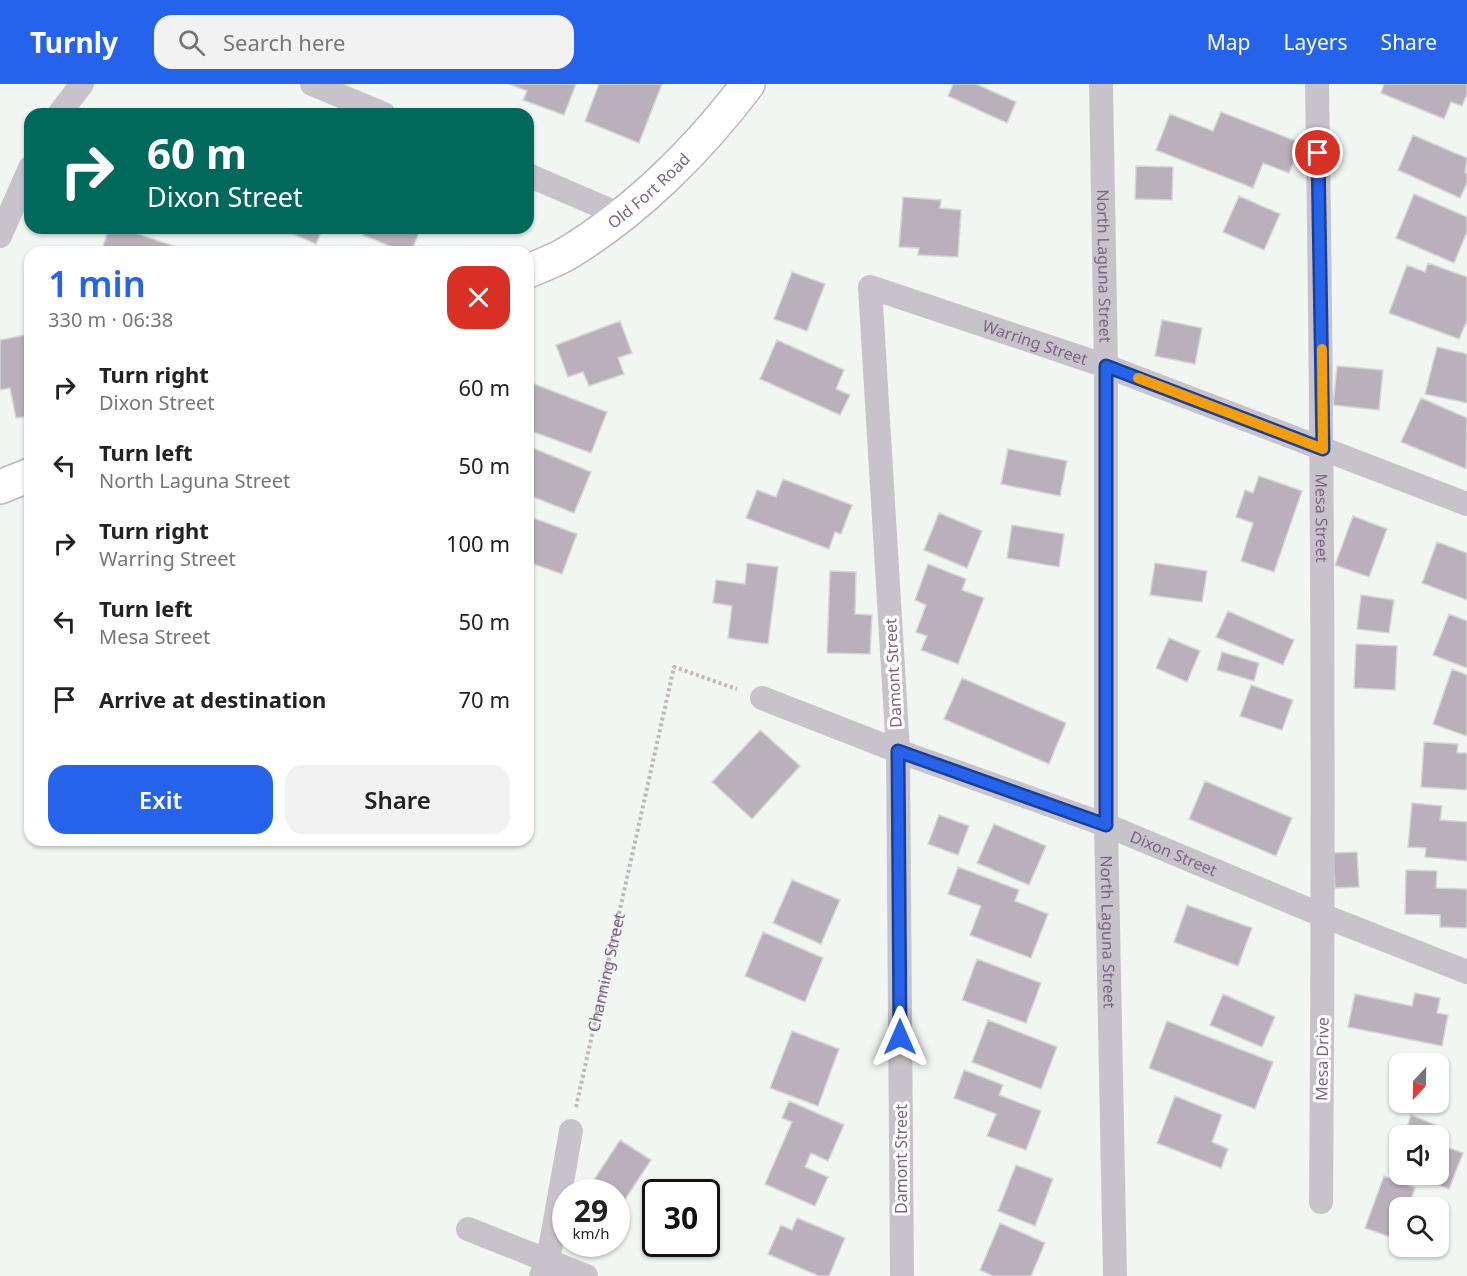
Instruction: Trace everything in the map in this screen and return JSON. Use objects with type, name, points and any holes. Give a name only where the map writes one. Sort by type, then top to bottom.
[{"type":"street","points":[[63,108],[82,84]]},
{"type":"street","points":[[312,84],[355,92],[376,108]]},
{"type":"street","name":"Old Fort Road","points":[[534,268],[565,255],[621,215],[675,167],[731,107],[748,84]]},
{"type":"street","name":"North Laguna Street","points":[[1101,84],[1106,366],[1106,825],[1115,1276]]},
{"type":"street","name":"Mesa Street","points":[[1317,84],[1323,449],[1324,916]]},
{"type":"street","points":[[534,178],[621,215]]},
{"type":"street","points":[[0,236],[24,182]]},
{"type":"street","name":"Warring Street","points":[[870,287],[1106,366],[1467,504]]},
{"type":"street","name":"Damont Street","points":[[870,287],[898,751],[902,1276]]},
{"type":"street","points":[[0,487],[24,477]]},
{"type":"street","name":"Dixon Street","points":[[762,698],[898,751],[1106,825],[1324,916],[1467,972]]},
{"type":"street","name":"Mesa Drive","points":[[1321,1202],[1324,916]]},
{"type":"street","points":[[544,1268],[571,1131]]},
{"type":"street","points":[[468,1229],[544,1268],[586,1276]]},
{"type":"path","name":"Channing Street","points":[[571,1131],[674,667],[762,698]]},
{"type":"building","points":[[509,84],[576,84],[564,115],[523,100],[527,91]]},
{"type":"building","points":[[599,84],[662,84],[639,143],[585,121]]},
{"type":"building","points":[[953,84],[976,84],[1016,102],[1007,123],[948,96]]},
{"type":"building","points":[[1384,84],[1467,84],[1467,94],[1462,106],[1451,102],[1444,119],[1381,93]]},
{"type":"building","points":[[1221,112],[1301,143],[1289,173],[1263,163],[1253,188],[1156,150],[1170,114],[1213,131]]},
{"type":"building","points":[[1413,135],[1467,158],[1465,173],[1467,173],[1467,183],[1460,198],[1398,170]]},
{"type":"building","points":[[1136,166],[1173,167],[1172,200],[1135,199]]},
{"type":"building","points":[[1414,194],[1467,217],[1467,232],[1454,263],[1396,238]]},
{"type":"building","points":[[1239,196],[1280,214],[1264,250],[1223,232]]},
{"type":"building","points":[[903,197],[941,200],[940,208],[961,210],[958,257],[918,255],[919,248],[899,247]]},
{"type":"building","points":[[107,234],[138,234],[174,246],[103,246]]},
{"type":"building","points":[[293,234],[320,234],[316,244]]},
{"type":"building","points":[[418,234],[414,246],[390,246],[363,235]]},
{"type":"building","points":[[1428,263],[1467,277],[1467,321],[1459,339],[1389,313],[1407,265],[1425,272]]},
{"type":"building","points":[[792,272],[825,284],[807,331],[774,319]]},
{"type":"building","points":[[1162,320],[1202,328],[1195,364],[1155,356]]},
{"type":"building","points":[[620,321],[632,353],[618,358],[624,374],[589,386],[583,372],[568,377],[556,345]]},
{"type":"building","points":[[24,335],[24,417],[16,418],[10,388],[0,390],[0,340]]},
{"type":"building","points":[[777,340],[844,370],[836,389],[850,395],[840,415],[760,379]]},
{"type":"building","points":[[1437,347],[1467,354],[1467,403],[1425,394]]},
{"type":"building","points":[[1337,366],[1383,370],[1379,410],[1333,405]]},
{"type":"building","points":[[534,384],[607,412],[591,453],[534,432]]},
{"type":"building","points":[[1421,398],[1467,418],[1466,469],[1401,442]]},
{"type":"building","points":[[534,448],[591,472],[574,513],[534,497]]},
{"type":"building","points":[[1008,449],[1067,461],[1060,496],[1001,484]]},
{"type":"building","points":[[1259,476],[1302,491],[1274,572],[1241,561],[1253,523],[1236,517],[1245,490],[1253,493]]},
{"type":"building","points":[[783,479],[852,505],[841,534],[835,532],[829,549],[746,518],[757,490],[776,497]]},
{"type":"building","points":[[939,513],[982,531],[967,568],[924,550]]},
{"type":"building","points":[[1353,516],[1387,529],[1369,577],[1335,565]]},
{"type":"building","points":[[534,518],[577,534],[562,574],[534,564]]},
{"type":"building","points":[[1012,525],[1064,534],[1059,567],[1007,558]]},
{"type":"building","points":[[1437,542],[1467,553],[1467,600],[1422,583]]},
{"type":"building","points":[[747,563],[778,567],[768,644],[728,638],[732,606],[713,603],[716,580],[745,584]]},
{"type":"building","points":[[1155,563],[1207,571],[1202,602],[1150,595]]},
{"type":"building","points":[[928,564],[966,579],[962,590],[984,598],[958,664],[921,650],[927,636],[916,632],[926,605],[915,600]]},
{"type":"building","points":[[830,571],[856,572],[855,614],[872,615],[870,654],[827,653]]},
{"type":"building","points":[[1361,595],[1394,600],[1389,633],[1357,629]]},
{"type":"building","points":[[1228,611],[1294,640],[1283,665],[1216,637]]},
{"type":"building","points":[[1449,614],[1467,621],[1467,668],[1433,655]]},
{"type":"building","points":[[1169,638],[1200,651],[1187,682],[1156,668]]},
{"type":"building","points":[[1356,644],[1397,646],[1395,690],[1354,688]]},
{"type":"building","points":[[1222,652],[1259,663],[1254,681],[1217,670]]},
{"type":"building","points":[[1452,669],[1467,675],[1467,736],[1433,724]]},
{"type":"building","points":[[962,678],[1066,723],[1049,764],[944,719]]},
{"type":"building","points":[[1251,685],[1293,700],[1282,730],[1240,716]]},
{"type":"building","points":[[760,730],[800,766],[752,819],[712,782]]},
{"type":"building","points":[[1424,742],[1458,744],[1457,753],[1467,753],[1467,790],[1421,787]]},
{"type":"building","points":[[1205,781],[1292,818],[1276,856],[1189,819]]},
{"type":"building","points":[[1412,803],[1442,806],[1440,820],[1467,822],[1467,861],[1425,857],[1426,848],[1408,847]]},
{"type":"building","points":[[939,815],[969,826],[958,855],[928,844]]},
{"type":"building","points":[[994,824],[1046,846],[1029,885],[977,863]]},
{"type":"building","points":[[1357,852],[1359,887],[1335,888],[1333,853]]},
{"type":"building","points":[[958,867],[1019,890],[1015,901],[1048,914],[1031,958],[970,935],[981,906],[948,894]]},
{"type":"building","points":[[1406,870],[1437,871],[1436,888],[1467,889],[1467,928],[1440,927],[1440,915],[1405,914]]},
{"type":"building","points":[[792,880],[840,900],[821,944],[773,923]]},
{"type":"building","points":[[1187,905],[1252,928],[1238,966],[1174,942]]},
{"type":"building","points":[[763,932],[823,958],[805,1002],[745,976]]},
{"type":"building","points":[[977,959],[1041,983],[1026,1023],[962,1000]]},
{"type":"building","points":[[1415,993],[1440,998],[1437,1013],[1448,1015],[1442,1046],[1348,1027],[1355,994],[1412,1006]]},
{"type":"building","points":[[1223,994],[1275,1017],[1262,1047],[1210,1025]]},
{"type":"building","points":[[988,1020],[1057,1047],[1041,1089],[972,1062]]},
{"type":"building","points":[[1167,1021],[1273,1062],[1255,1109],[1149,1068]]},
{"type":"building","points":[[792,1031],[839,1049],[818,1106],[770,1088]]},
{"type":"building","points":[[964,1070],[1003,1085],[999,1095],[1041,1111],[1026,1150],[987,1136],[996,1114],[954,1098]]},
{"type":"building","points":[[1175,1096],[1222,1115],[1212,1142],[1228,1149],[1221,1168],[1157,1143]]},
{"type":"building","points":[[789,1101],[844,1125],[828,1161],[811,1153],[805,1167],[828,1177],[815,1206],[765,1184],[792,1122],[782,1118]]},
{"type":"building","points":[[1411,1115],[1436,1125],[1408,1125]]},
{"type":"building","points":[[620,1140],[651,1160],[630,1192],[630,1179],[594,1179]]},
{"type":"building","points":[[1449,1148],[1463,1153],[1449,1189],[1439,1185],[1449,1185]]},
{"type":"building","points":[[1016,1165],[1053,1179],[1035,1226],[998,1211]]},
{"type":"building","points":[[1384,1176],[1389,1178],[1389,1185],[1407,1185],[1415,1188],[1412,1197],[1389,1197],[1389,1237],[1365,1228]]},
{"type":"building","points":[[797,1218],[845,1238],[829,1276],[819,1276],[768,1254],[781,1225],[792,1230]]},
{"type":"building","points":[[1000,1223],[1045,1243],[1031,1276],[993,1276],[980,1270]]},
{"type":"slow traffic","points":[[1138,378],[1323,449],[1322,349]]},
{"type":"route","points":[[900,1037],[898,751],[1106,825],[1106,366],[1323,449],[1318,153]]}]
